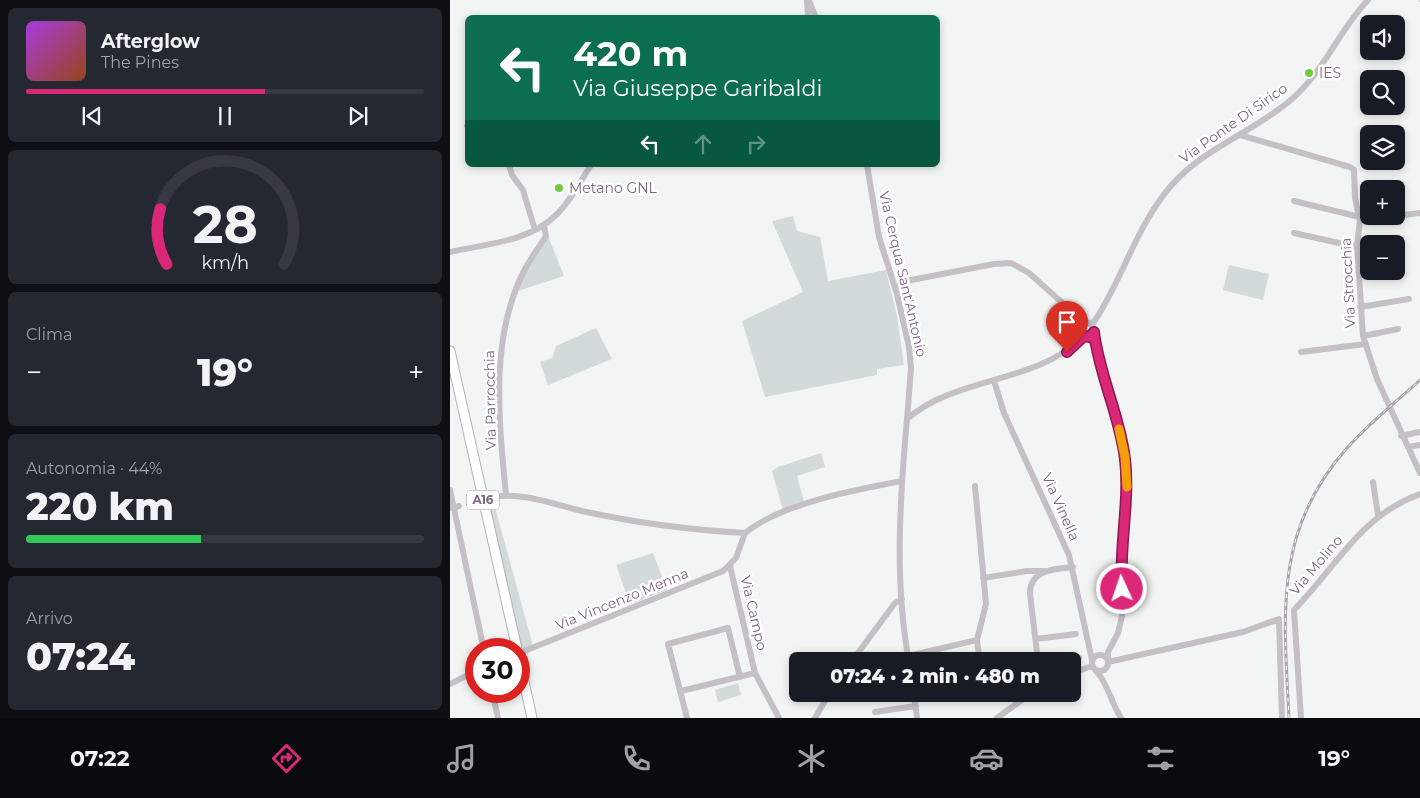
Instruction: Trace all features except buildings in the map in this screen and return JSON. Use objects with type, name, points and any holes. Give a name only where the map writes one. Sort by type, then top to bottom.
[{"type":"highway","name":"A16","points":[[450,350],[516,638]]},
{"type":"highway","name":"A16","points":[[450,376],[508,638]]},
{"type":"highway","points":[[523,703],[526,718]]},
{"type":"highway","name":"A16","points":[[529,703],[532,718]]},
{"type":"street","points":[[808,0],[808,15]]},
{"type":"street","points":[[808,0],[815,15]]},
{"type":"street","name":"Via Ponte Di Sirico","points":[[1084,334],[1091,327],[1116,284],[1147,220],[1168,189],[1196,162],[1279,109],[1308,84],[1368,0]]},
{"type":"street","name":"Via Strocchia","points":[[1240,135],[1351,168],[1355,173],[1355,198],[1360,219],[1357,247],[1363,336],[1377,379],[1420,473]]},
{"type":"street","points":[[510,167],[512,175],[524,190],[535,230]]},
{"type":"street","points":[[450,252],[519,237],[544,226],[565,205],[589,167]]},
{"type":"street","name":"Via Cerqua Sant'Antonio","points":[[868,167],[879,237],[896,284],[909,347],[911,368],[902,481],[902,599],[907,652]]},
{"type":"street","points":[[1294,201],[1360,219]]},
{"type":"street","points":[[1405,215],[1420,213]]},
{"type":"street","name":"Via Parrocchia","points":[[506,495],[500,412],[502,338],[516,289],[546,236],[544,226]]},
{"type":"street","points":[[1294,233],[1357,247]]},
{"type":"street","points":[[896,284],[994,264],[1011,263],[1029,273],[1091,327],[1123,446],[1127,479],[1121,555],[1122,616],[1114,641],[1108,652],[1105,684]]},
{"type":"street","points":[[1360,307],[1408,299]]},
{"type":"street","points":[[1077,316],[1084,334],[1097,346]]},
{"type":"street","name":"Via Ponte Di Sirico","points":[[1084,334],[1091,327]]},
{"type":"street","points":[[1363,336],[1398,329]]},
{"type":"street","points":[[907,419],[934,401],[994,380],[1025,372],[1058,357],[1084,334]]},
{"type":"street","points":[[1301,352],[1366,344]]},
{"type":"street","name":"Via Vinella","points":[[994,380],[1004,413],[1073,567],[1094,666]]},
{"type":"street","points":[[1402,436],[1420,432]]},
{"type":"street","points":[[1408,447],[1420,445]]},
{"type":"street","points":[[451,508],[506,495],[528,497],[580,511],[675,528],[744,533],[759,524],[804,504],[843,493],[902,481]]},
{"type":"street","points":[[1373,482],[1378,515]]},
{"type":"street","points":[[975,486],[985,611],[977,640],[979,652]]},
{"type":"street","points":[[450,490],[481,638]]},
{"type":"street","name":"Via Molino","points":[[1301,718],[1294,610],[1313,590],[1349,544],[1378,515],[1407,498],[1420,494]]},
{"type":"street","name":"Via Campo","points":[[744,533],[736,558],[730,566],[755,673],[779,718]]},
{"type":"street","points":[[1062,567],[1070,560]]},
{"type":"street","name":"Via Vincenzo Menna","points":[[530,649],[723,572],[730,566]]},
{"type":"street","points":[[983,578],[1026,571],[1045,572],[1062,567],[1073,567]]},
{"type":"street","points":[[1037,652],[1030,589],[1034,580],[1045,572]]},
{"type":"street","points":[[859,652],[895,603],[902,599]]},
{"type":"street","points":[[1094,666],[1102,672],[1107,664],[1243,632],[1280,619],[1282,718]]},
{"type":"street","name":"Via Campo","points":[[681,691],[668,644],[728,628],[740,677]]},
{"type":"street","points":[[1036,639],[1076,634]]},
{"type":"street","points":[[933,652],[977,640]]},
{"type":"street","points":[[1114,641],[1102,655],[1096,656],[1094,666],[1105,684],[1112,705],[1121,718]]},
{"type":"street","points":[[1091,648],[1102,655],[1107,664]]},
{"type":"street","points":[[1081,670],[1094,666]]},
{"type":"street","points":[[687,718],[681,691],[755,673]]},
{"type":"street","points":[[450,684],[465,676]]},
{"type":"street","points":[[815,718],[824,702]]},
{"type":"street","points":[[915,702],[917,718]]},
{"type":"street","points":[[996,718],[1019,702]]},
{"type":"street","points":[[495,703],[498,718]]},
{"type":"street","points":[[875,712],[916,706]]},
{"type":"shaded area","points":[[793,216],[797,231],[820,237],[828,281],[886,270],[897,316],[904,365],[877,369],[877,375],[765,397],[742,321],[803,292],[772,221]]},
{"type":"shaded area","points":[[548,236],[564,276],[518,291],[527,269]]},
{"type":"shaded area","points":[[1229,265],[1269,274],[1263,300],[1223,290]]},
{"type":"shaded area","points":[[596,328],[612,359],[548,385],[540,362],[552,358],[556,346]]},
{"type":"shaded area","points":[[821,453],[825,467],[797,476],[804,502],[783,511],[772,471],[778,467]]},
{"type":"shaded area","points":[[493,500],[533,646],[530,647],[530,638],[518,638],[488,501]]},
{"type":"shaded area","points":[[653,553],[667,590],[630,604],[616,565]]},
{"type":"shaded area","points":[[738,683],[741,695],[718,702],[715,690]]},
{"type":"railway","points":[[1289,718],[1286,644],[1288,576],[1295,543],[1306,511],[1323,479],[1347,448],[1373,421],[1420,380]]},
{"type":"slow traffic","points":[[1119,429],[1125,457],[1127,487]]},
{"type":"place","name":"IES","points":[[1309,73]]},
{"type":"place","name":"Metano GNL","points":[[559,188]]},
{"type":"route","points":[[1067,352],[1084,336],[1090,337],[1094,332],[1125,457],[1127,489],[1121,545],[1122,589]]}]
